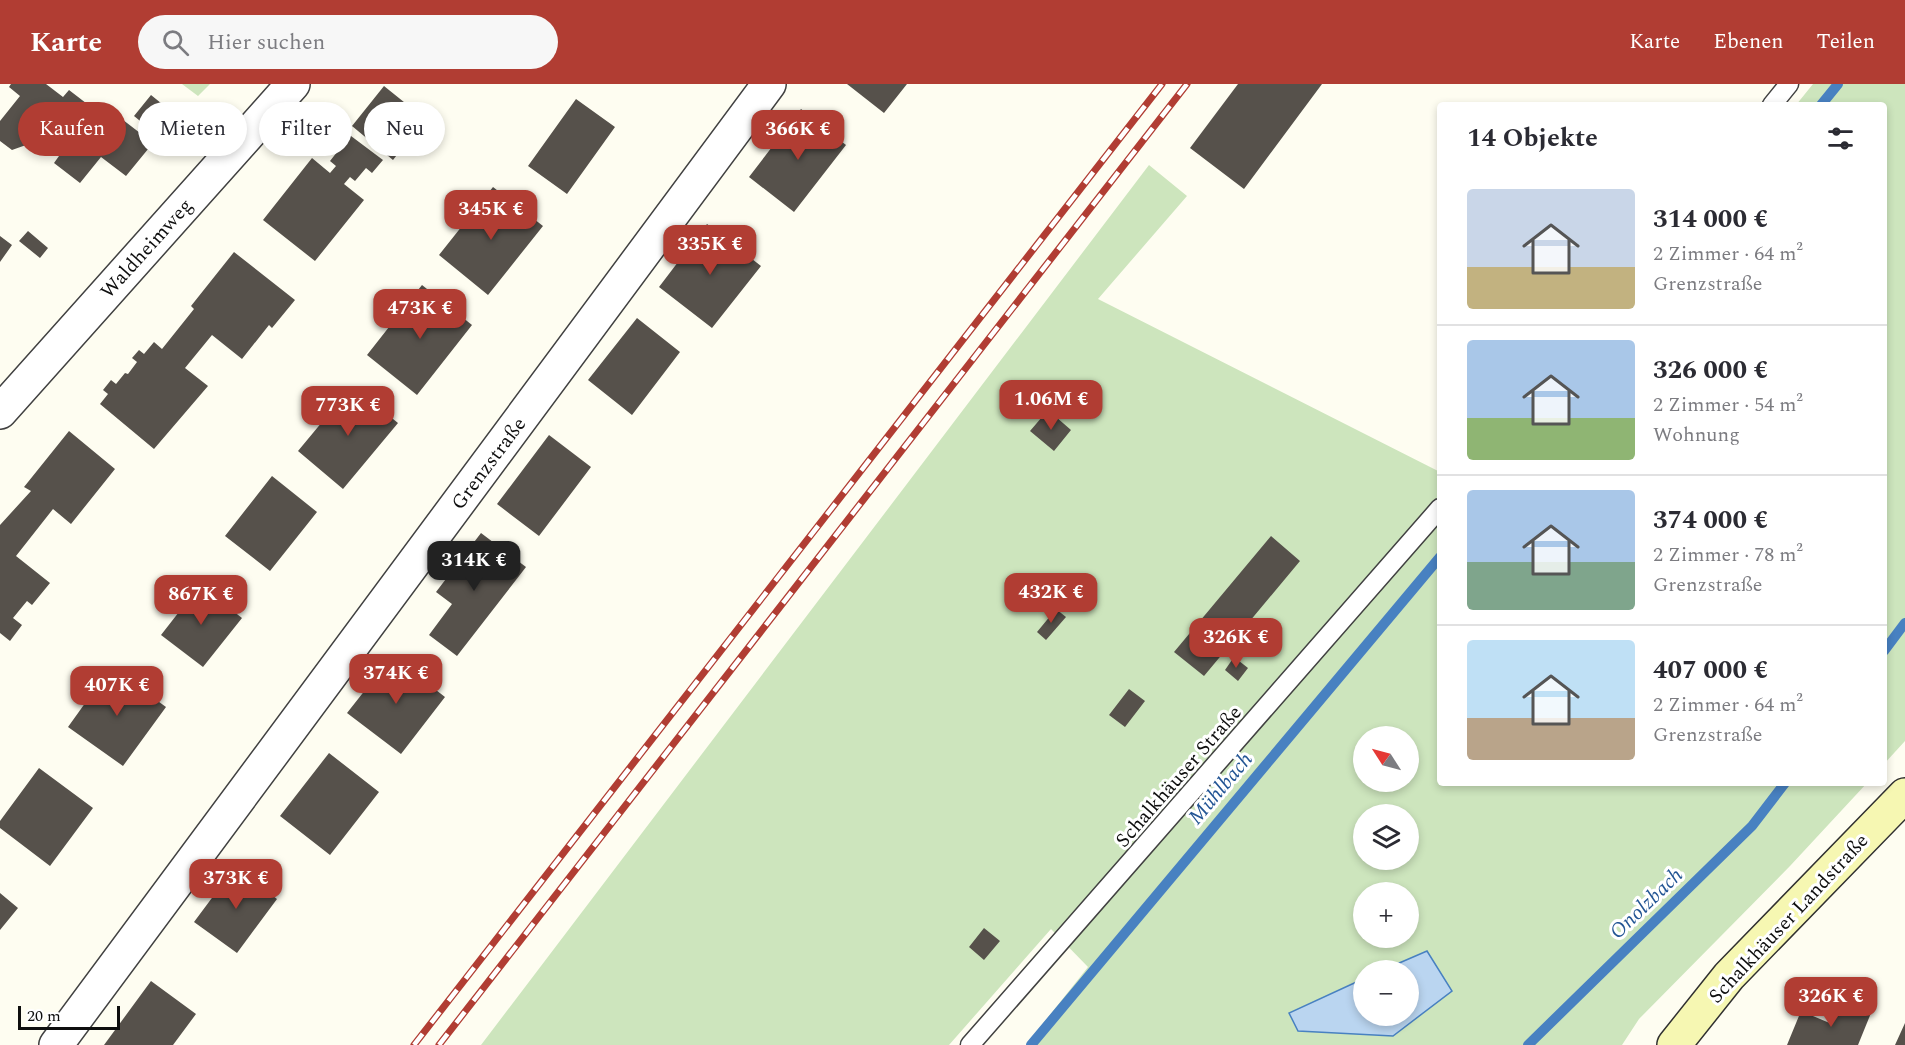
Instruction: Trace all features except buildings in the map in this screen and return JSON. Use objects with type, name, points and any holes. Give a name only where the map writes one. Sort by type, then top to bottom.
[{"type":"main road","name":"Schalkhäuser Landstraße","points":[[1674,1045],[1729,976],[1905,795]]},
{"type":"street","name":"Waldheimweg","points":[[0,412],[293,84]]},
{"type":"street","name":"Grenzstraße","points":[[56,1045],[769,84]]},
{"type":"lane","points":[[1774,102],[1789,84]]},
{"type":"lane","name":"Schalkhäuser Straße","points":[[970,1045],[1437,510]]},
{"type":"green space","points":[[182,84],[210,84],[198,96]]},
{"type":"green space","points":[[1813,84],[1905,84],[1905,741],[1887,761],[1887,102],[1798,102]]},
{"type":"green space","points":[[1149,165],[1187,196],[1098,299],[1437,470],[1437,786],[1864,786],[1790,866],[1639,1019],[1622,1045],[1026,1045],[1088,967],[1051,929],[949,1045],[481,1045]]},
{"type":"water","points":[[1427,951],[1452,991],[1419,1016],[1419,960],[1406,960]]},
{"type":"water","points":[[1353,984],[1353,1026],[1406,1026],[1393,1036],[1298,1031],[1289,1013]]},
{"type":"waterway","name":"Mühlbach","points":[[1823,102],[1838,84]]},
{"type":"waterway","name":"Mühlbach","points":[[1031,1045],[1437,561]]},
{"type":"waterway","name":"Onolzbach","points":[[1887,647],[1905,623]]},
{"type":"waterway","name":"Onolzbach","points":[[1528,1045],[1752,826],[1783,786]]},
{"type":"railway","points":[[414,1045],[1162,84]]},
{"type":"railway","points":[[439,1045],[1187,84]]}]
